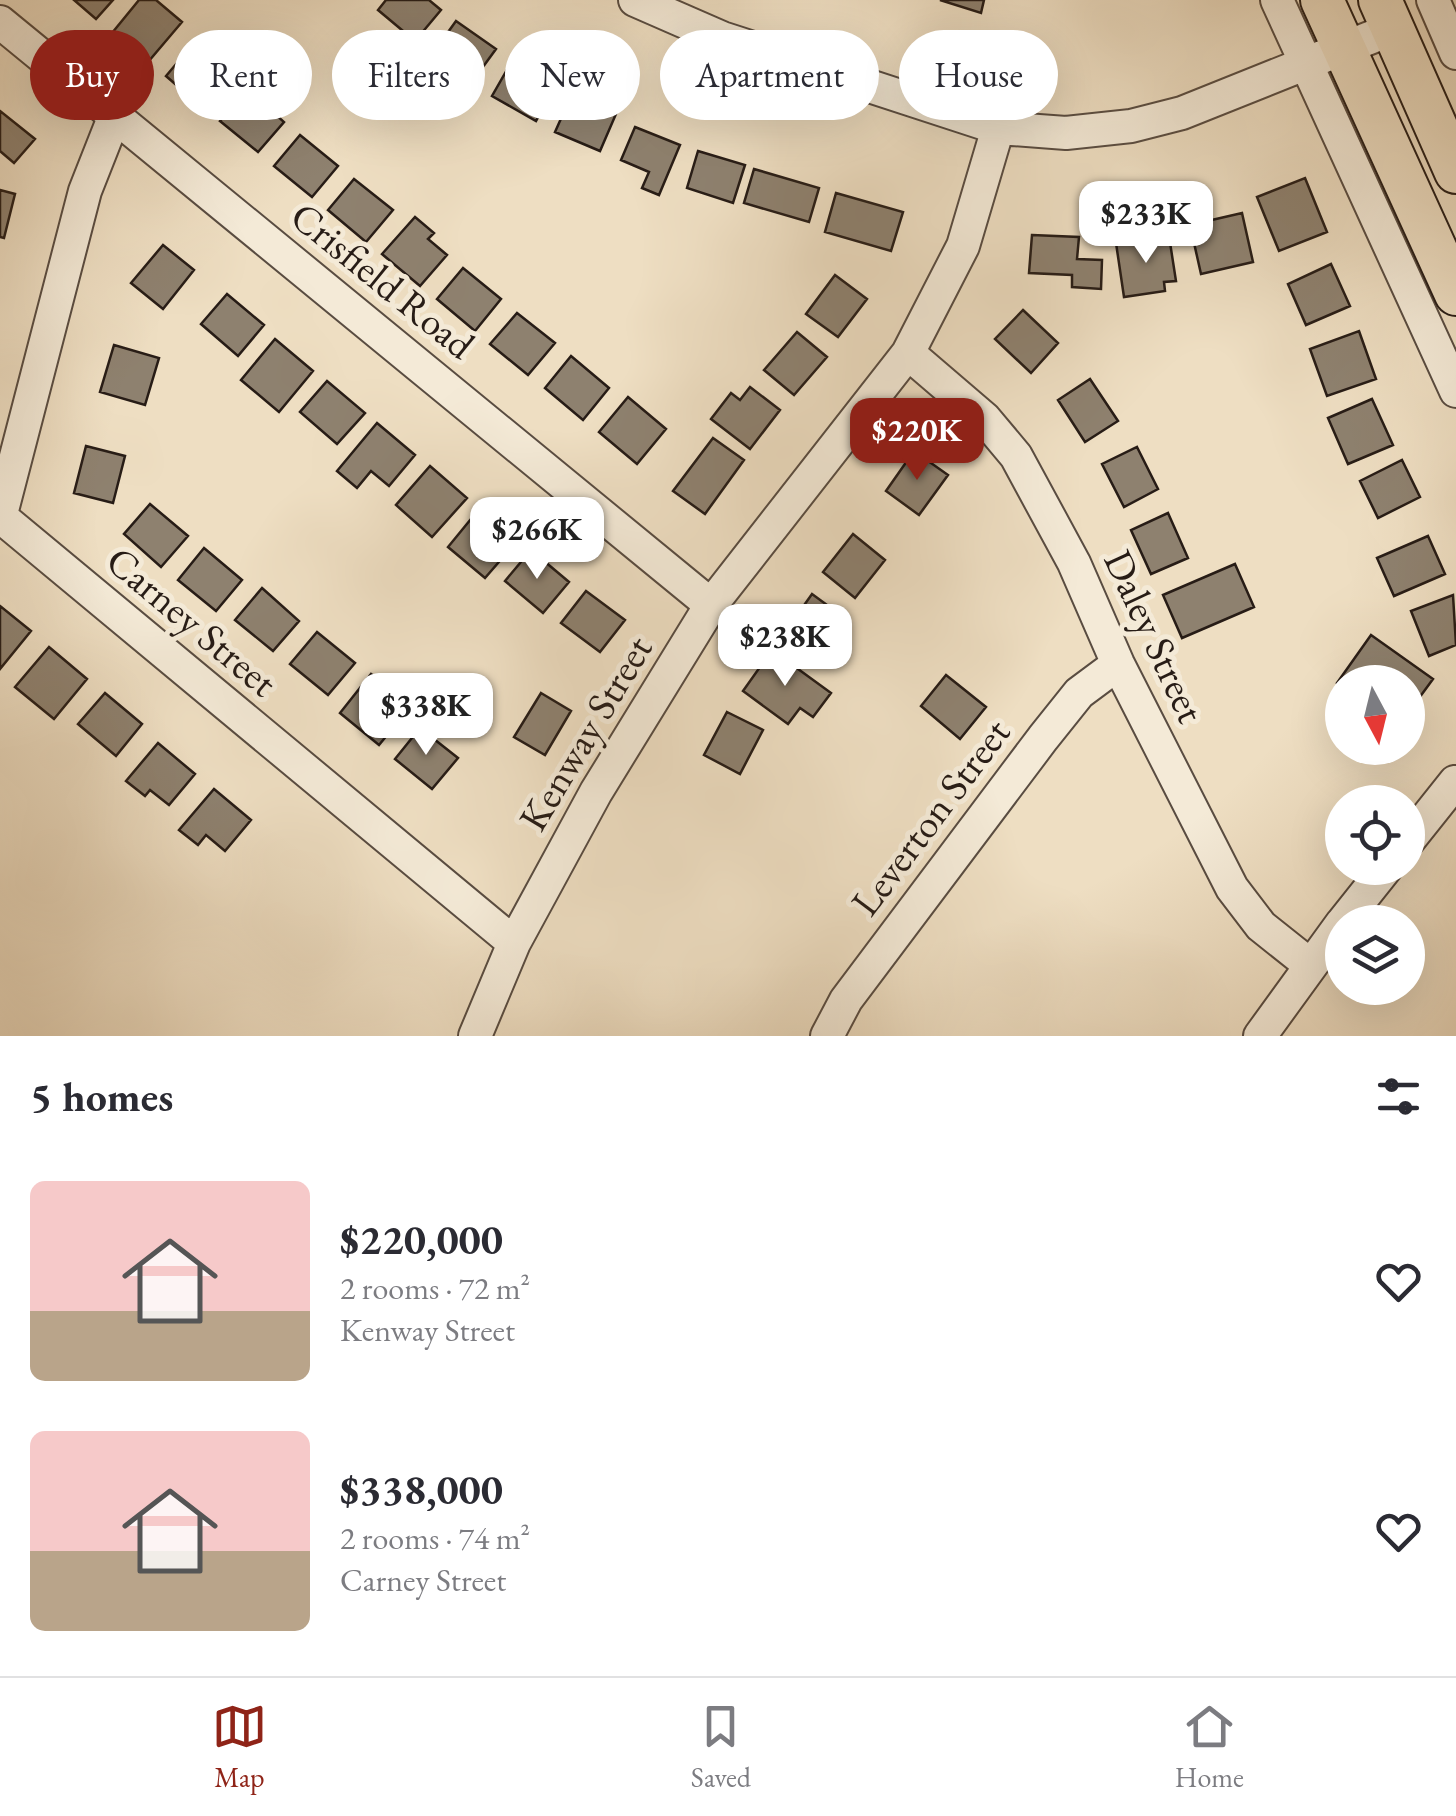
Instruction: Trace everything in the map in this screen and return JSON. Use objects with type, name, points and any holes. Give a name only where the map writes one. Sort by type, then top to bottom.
[{"type":"main road","points":[[1322,0],[1324,54],[1456,294]]},
{"type":"main road","points":[[1386,15],[1456,172]]},
{"type":"street","points":[[635,0],[722,38],[998,128],[1066,133],[1131,126],[1182,114],[1324,54],[1386,15]]},
{"type":"street","points":[[1277,0],[1324,54],[1456,391]]},
{"type":"street","points":[[1432,0],[1456,53]]},
{"type":"street","name":"Crisfield Road","points":[[0,22],[30,46]]},
{"type":"street","points":[[0,518],[85,191],[113,120]]},
{"type":"street","name":"Crisfield Road","points":[[121,120],[711,606]]},
{"type":"street","name":"Kenway Street","points":[[474,1036],[514,943],[596,792],[711,606],[908,354],[963,246],[998,128]]},
{"type":"street","name":"Daley Street","points":[[908,354],[985,418],[1016,456],[1074,563],[1118,664],[1232,888],[1260,926],[1310,965]]},
{"type":"street","name":"Carney Street","points":[[0,518],[514,943]]},
{"type":"street","name":"Leverton Street","points":[[827,1036],[846,1000],[1043,738],[1079,693],[1118,664]]},
{"type":"street","points":[[1425,820],[1455,782]]},
{"type":"street","points":[[1357,905],[1373,885]]},
{"type":"street","points":[[1260,1036],[1325,946]]},
{"type":"building","points":[[74,0],[113,0],[96,19]]},
{"type":"building","points":[[139,0],[156,0],[182,22],[154,55],[154,30],[114,30]]},
{"type":"building","points":[[386,0],[429,0],[441,10],[424,30],[402,30],[378,10]]},
{"type":"building","points":[[940,0],[984,0],[981,13]]},
{"type":"building","points":[[456,21],[469,30],[450,30]]},
{"type":"building","points":[[485,41],[496,49],[485,64]]},
{"type":"building","points":[[174,66],[174,83],[166,76]]},
{"type":"building","points":[[505,73],[505,103],[492,96]]},
{"type":"building","points":[[0,111],[35,139],[14,163],[0,151]]},
{"type":"building","points":[[282,120],[284,122],[258,152],[220,121]]},
{"type":"building","points":[[560,120],[613,120],[600,151],[555,132]]},
{"type":"building","points":[[635,127],[680,145],[659,195],[642,188],[649,172],[621,160]]},
{"type":"building","points":[[300,135],[338,166],[312,197],[274,166]]},
{"type":"building","points":[[698,151],[745,165],[733,203],[687,188]]},
{"type":"building","points":[[754,169],[819,188],[809,222],[744,203]]},
{"type":"building","points":[[1305,178],[1327,232],[1279,251],[1257,197]]},
{"type":"building","points":[[354,179],[393,210],[366,242],[328,210]]},
{"type":"building","points":[[0,190],[15,194],[4,238],[0,237]]},
{"type":"building","points":[[836,193],[903,212],[891,251],[825,232]]},
{"type":"building","points":[[1242,213],[1253,262],[1201,274],[1190,225]]},
{"type":"building","points":[[415,217],[434,233],[428,239],[447,255],[420,286],[382,254]]},
{"type":"building","points":[[1032,235],[1079,237],[1077,259],[1102,260],[1101,289],[1072,287],[1072,275],[1029,273]]},
{"type":"building","points":[[1169,236],[1176,281],[1164,282],[1165,291],[1124,297],[1116,243]]},
{"type":"building","points":[[163,245],[194,270],[163,309],[131,283]]},
{"type":"building","points":[[1331,264],[1350,306],[1306,325],[1288,284]]},
{"type":"building","points":[[463,268],[501,299],[475,331],[437,299]]},
{"type":"building","points":[[835,275],[867,299],[838,337],[806,314]]},
{"type":"building","points":[[227,294],[264,325],[238,356],[201,324]]},
{"type":"building","points":[[1023,310],[1058,343],[1031,373],[995,339]]},
{"type":"building","points":[[517,313],[555,343],[528,375],[490,344]]},
{"type":"building","points":[[1359,331],[1376,379],[1327,396],[1310,349]]},
{"type":"building","points":[[797,332],[827,357],[794,395],[764,370]]},
{"type":"building","points":[[275,339],[313,371],[279,412],[241,380]]},
{"type":"building","points":[[114,345],[159,358],[145,405],[100,392]]},
{"type":"building","points":[[571,356],[609,388],[583,420],[545,388]]},
{"type":"building","points":[[1090,379],[1118,421],[1085,442],[1058,400]]},
{"type":"building","points":[[327,381],[365,413],[337,444],[300,412]]},
{"type":"building","points":[[750,387],[780,410],[750,449],[711,419],[731,393],[740,400]]},
{"type":"building","points":[[628,397],[666,429],[637,464],[599,432]]},
{"type":"building","points":[[1372,399],[1393,445],[1348,464],[1328,418]]},
{"type":"building","points":[[377,423],[415,455],[389,486],[371,471],[357,488],[337,471]]},
{"type":"building","points":[[713,438],[744,460],[705,514],[673,491]]},
{"type":"building","points":[[86,446],[125,456],[113,503],[74,493]]},
{"type":"building","points":[[1137,447],[1158,489],[1124,507],[1102,464]]},
{"type":"building","points":[[914,451],[948,475],[919,515],[886,491]]},
{"type":"building","points":[[1402,460],[1420,497],[1378,518],[1360,481]]},
{"type":"building","points":[[430,466],[467,498],[432,537],[396,505]]},
{"type":"building","points":[[150,504],[188,536],[161,567],[124,534]]},
{"type":"building","points":[[480,508],[518,540],[485,578],[448,547]]},
{"type":"building","points":[[1168,513],[1188,558],[1151,574],[1131,530]]},
{"type":"building","points":[[853,534],[885,560],[855,598],[823,572]]},
{"type":"building","points":[[1428,536],[1445,574],[1394,596],[1377,558]]},
{"type":"building","points":[[204,548],[242,580],[216,611],[178,580]]},
{"type":"building","points":[[531,550],[569,582],[543,613],[505,581]]},
{"type":"building","points":[[1235,564],[1254,607],[1182,638],[1163,595]]},
{"type":"building","points":[[262,588],[299,621],[273,651],[235,620]]},
{"type":"building","points":[[586,591],[625,620],[600,652],[561,623]]},
{"type":"building","points":[[812,594],[842,616],[813,656],[783,635]]},
{"type":"building","points":[[1453,595],[1456,645],[1429,656],[1411,611]]},
{"type":"building","points":[[0,606],[31,631],[0,669]]},
{"type":"building","points":[[317,632],[355,663],[328,695],[290,664]]},
{"type":"building","points":[[1371,635],[1413,665],[1350,665]]},
{"type":"building","points":[[49,647],[87,679],[54,719],[15,687]]},
{"type":"building","points":[[772,650],[831,693],[813,717],[800,708],[788,724],[743,691]]},
{"type":"building","points":[[1425,673],[1433,679],[1425,690]]},
{"type":"building","points":[[371,674],[411,706],[379,745],[340,713]]},
{"type":"building","points":[[946,675],[986,707],[960,739],[921,706]]},
{"type":"building","points":[[105,693],[142,724],[116,756],[78,724]]},
{"type":"building","points":[[541,693],[571,711],[545,755],[514,737]]},
{"type":"building","points":[[727,712],[763,730],[740,774],[704,755]]},
{"type":"building","points":[[420,728],[458,758],[432,789],[395,759]]},
{"type":"building","points":[[158,743],[195,774],[169,805],[150,790],[145,796],[126,781]]},
{"type":"building","points":[[214,789],[251,820],[225,851],[206,835],[198,845],[179,830]]}]
